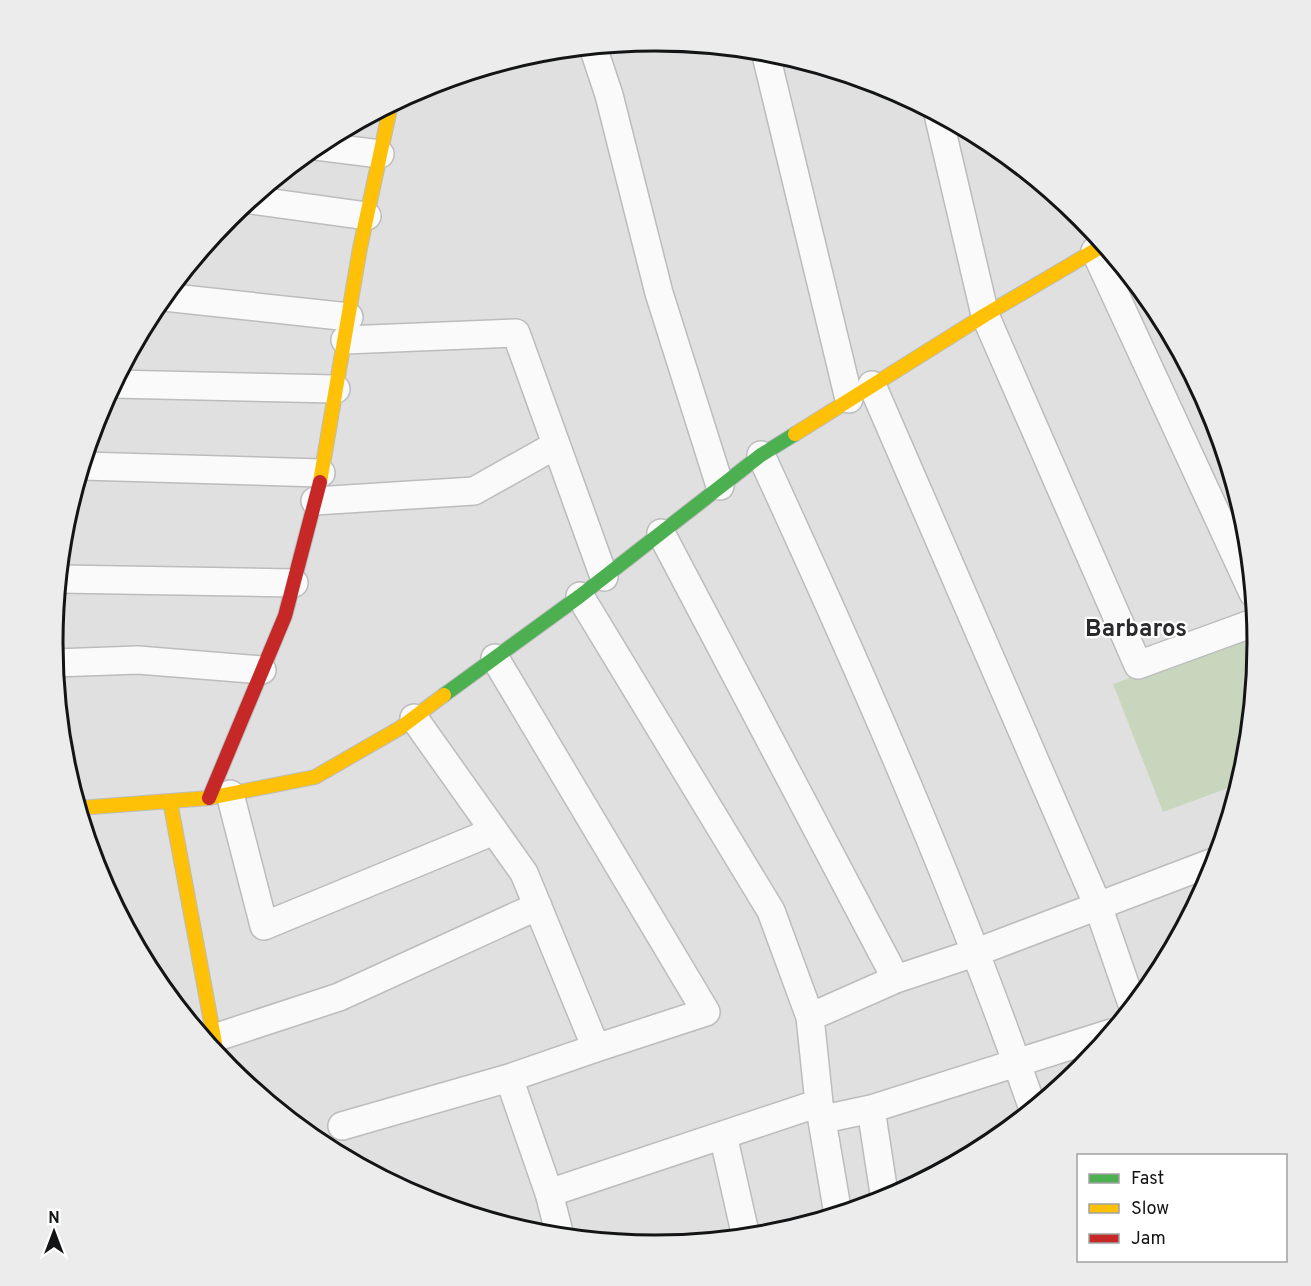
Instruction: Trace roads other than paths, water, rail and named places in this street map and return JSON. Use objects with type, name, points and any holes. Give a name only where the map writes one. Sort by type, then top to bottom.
[{"type":"main road","points":[[220,796],[262,670],[285,616],[315,501],[367,216],[389,115]]},
{"type":"main road","points":[[87,807],[220,796],[315,777],[414,718],[580,596],[761,455],[985,315],[1098,249]]},
{"type":"main road","points":[[170,801],[214,1038]]},
{"type":"street","points":[[595,54],[609,95],[659,293],[720,486]]},
{"type":"street","points":[[768,61],[849,399]]},
{"type":"street","points":[[940,124],[985,315],[1138,665],[1247,625]]},
{"type":"street","points":[[332,148],[381,154]]},
{"type":"street","points":[[261,201],[367,216]]},
{"type":"street","points":[[1104,256],[1242,569]]},
{"type":"street","points":[[174,299],[347,328],[516,333],[604,577]]},
{"type":"street","points":[[124,384],[336,389]]},
{"type":"street","points":[[873,385],[1098,906],[1130,997]]},
{"type":"street","points":[[315,501],[474,491],[556,445]]},
{"type":"street","points":[[761,455],[871,694],[977,952],[1030,1101]]},
{"type":"street","points":[[91,465],[321,473]]},
{"type":"street","points":[[661,533],[896,979]]},
{"type":"street","points":[[68,579],[294,583]]},
{"type":"street","points":[[580,596],[771,910],[810,1017],[837,1207]]},
{"type":"street","points":[[342,1126],[509,1078],[706,1012],[495,658]]},
{"type":"street","points":[[64,663],[138,660],[262,670]]},
{"type":"street","points":[[414,718],[524,873],[596,1048]]},
{"type":"street","points":[[220,796],[264,926],[494,831]]},
{"type":"street","points":[[810,1017],[896,979],[977,952],[1204,866]]},
{"type":"street","points":[[220,1044],[339,997],[538,906]]},
{"type":"street","points":[[549,1193],[723,1135],[822,1111],[871,1109],[1097,1037]]},
{"type":"street","points":[[509,1078],[549,1193],[558,1227]]},
{"type":"street","points":[[871,1109],[888,1187]]},
{"type":"street","points":[[723,1135],[744,1228]]},
{"type":"district","name":"Barbaros","points":[[1136,630]]}]
